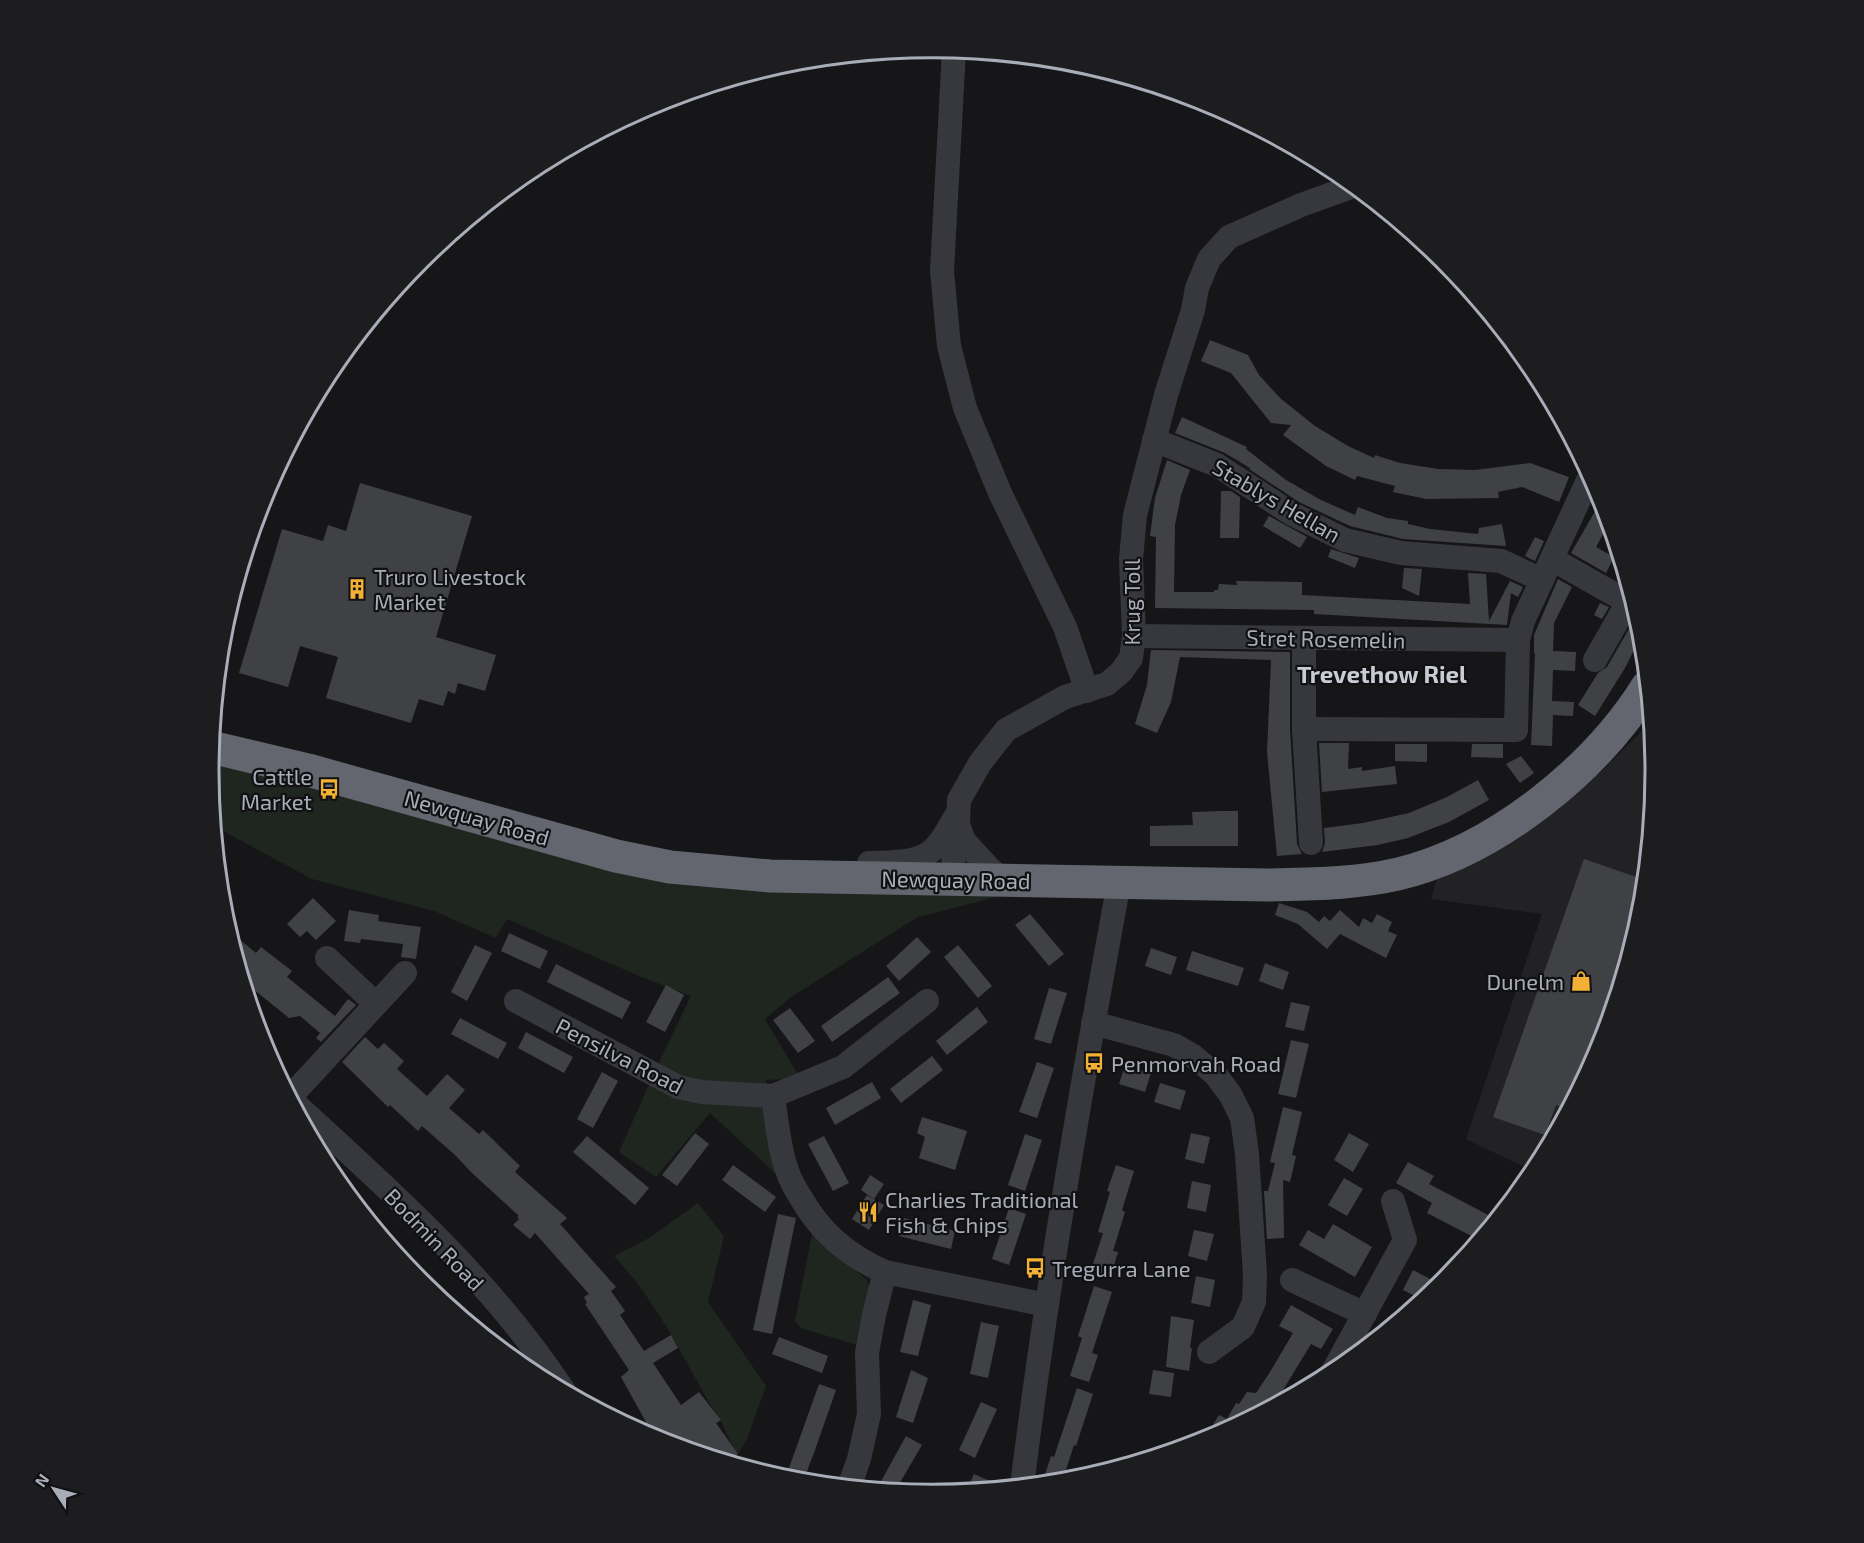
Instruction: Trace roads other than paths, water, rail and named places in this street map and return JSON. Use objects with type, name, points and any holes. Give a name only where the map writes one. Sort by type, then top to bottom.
[{"type":"highway","name":"Newquay Road","points":[[220,749],[308,770],[616,855],[670,867],[770,876],[1119,883],[1339,884],[1398,874],[1423,866],[1467,849],[1510,825],[1550,794],[1598,750],[1641,697]]},
{"type":"street","points":[[954,59],[942,271],[949,346],[965,408],[1000,493],[1065,627],[1087,691]]},
{"type":"street","name":"Krug Toll","points":[[949,878],[954,843],[952,826],[959,800],[989,749],[1006,730],[1065,697],[1107,684],[1121,672],[1131,658],[1134,636],[1132,539],[1140,491],[1193,310],[1197,288],[1209,259],[1229,237],[1281,213],[1343,190]]},
{"type":"street","name":"Stablys Hellan","points":[[1154,440],[1204,458],[1292,514],[1346,540],[1401,553],[1501,561],[1547,569],[1624,600]]},
{"type":"street","points":[[1304,729],[1516,730],[1518,640],[1523,621],[1585,486]]},
{"type":"street","name":"Stablys Hellan","points":[[1596,660],[1625,607]]},
{"type":"street","name":"Stret Rosemelin","points":[[1134,636],[1518,640]]},
{"type":"street","points":[[1304,638],[1304,729],[1311,843]]},
{"type":"street","points":[[770,876],[794,864],[825,861],[899,862],[915,859],[931,852],[952,826],[1002,880]]},
{"type":"street","points":[[1023,1478],[1047,1305],[1093,1023],[1119,883]]},
{"type":"street","points":[[327,958],[376,1004]]},
{"type":"street","points":[[296,1092],[405,973]]},
{"type":"street","name":"Pensilva Road","points":[[516,1001],[678,1087],[702,1092],[773,1096]]},
{"type":"street","points":[[927,1001],[843,1066],[773,1096],[783,1159],[789,1176],[806,1207],[829,1235],[846,1252],[864,1263],[885,1272],[1047,1305]]},
{"type":"street","points":[[1093,1023],[1174,1046],[1193,1056],[1215,1074],[1230,1094],[1242,1118],[1247,1154],[1255,1275],[1254,1302],[1243,1328],[1209,1352]]},
{"type":"street","name":"Bodmin Road","points":[[308,1115],[376,1178],[462,1266],[515,1323],[552,1374]]},
{"type":"street","points":[[1345,1352],[1405,1240],[1393,1202]]},
{"type":"street","points":[[852,1479],[859,1459],[869,1413],[867,1353],[873,1315],[885,1272]]},
{"type":"street","points":[[1292,1280],[1365,1314]]},
{"type":"place","name":"Truro Livestock Market","points":[[357,589]]},
{"type":"place","name":"Cattle Market","points":[[329,789]]},
{"type":"place","name":"Dunelm","points":[[1581,981]]},
{"type":"place","name":"Penmorvah Road","points":[[1094,1063]]},
{"type":"place","name":"Charlies Traditional Fish & Chips","points":[[868,1212]]},
{"type":"place","name":"Tregurra Lane","points":[[1035,1268]]},
{"type":"district","name":"Trevethow Riel","points":[[1382,673]]}]
